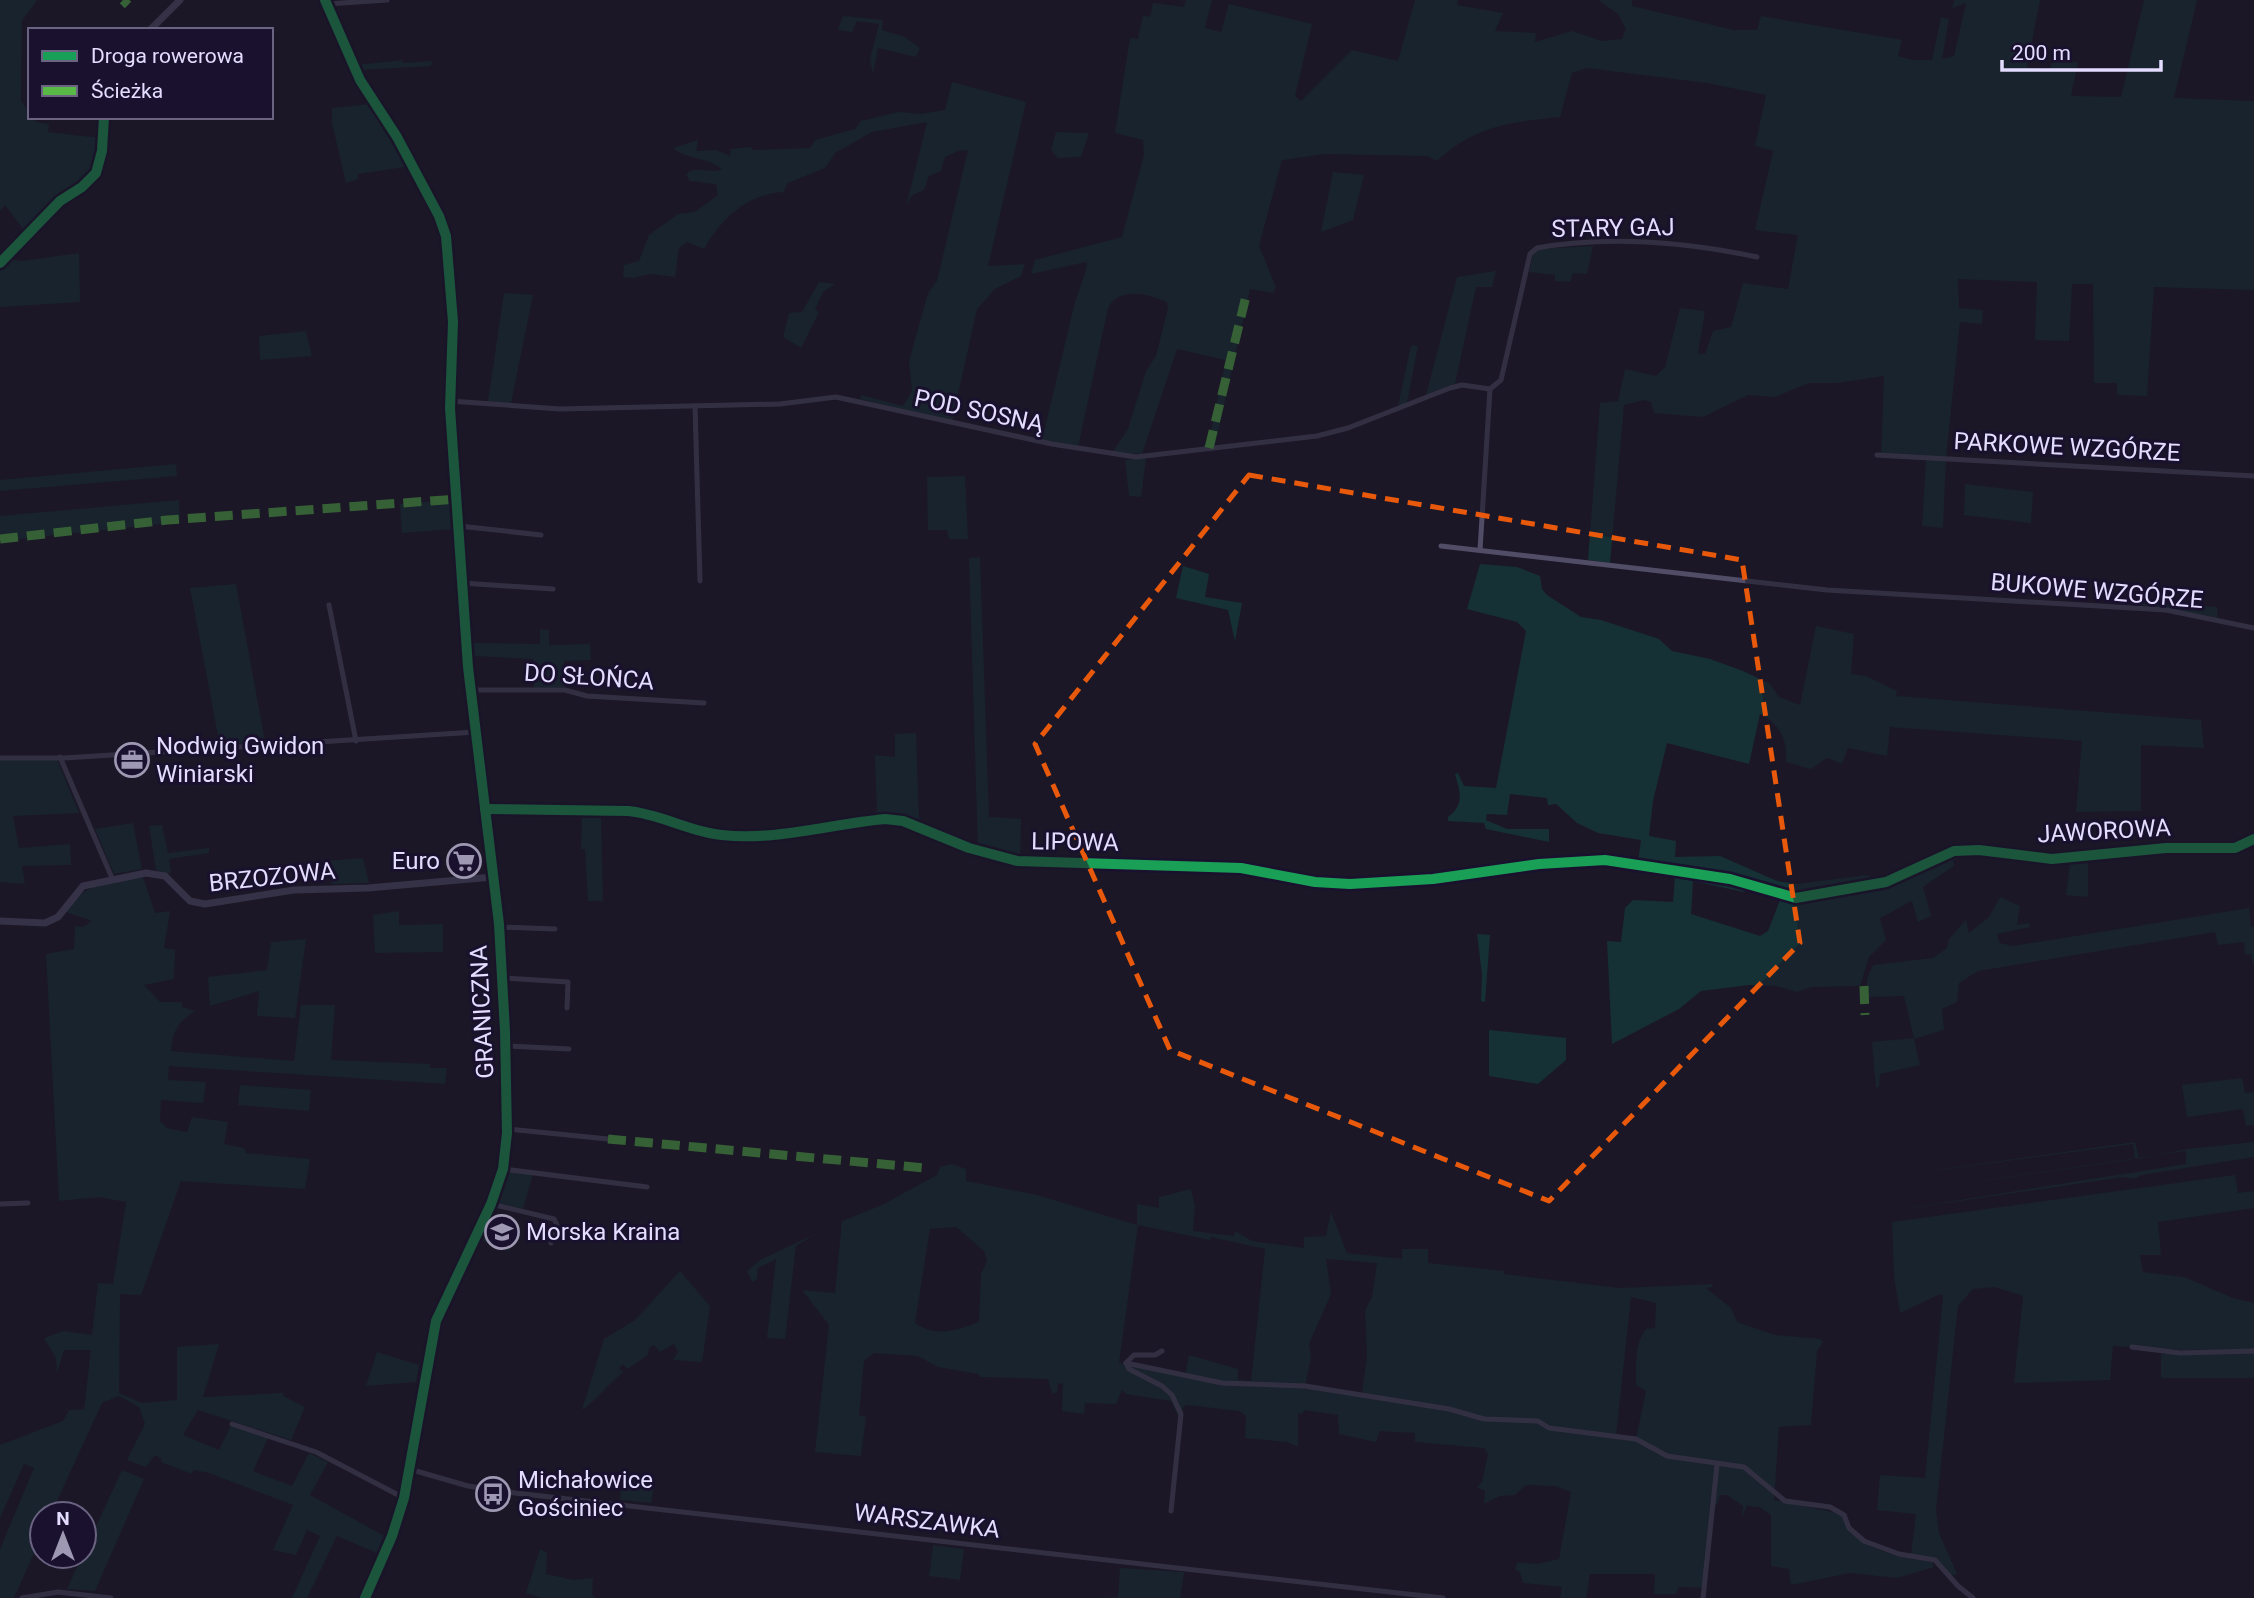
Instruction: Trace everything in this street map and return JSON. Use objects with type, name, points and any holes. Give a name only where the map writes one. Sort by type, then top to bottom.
[{"type":"street","points":[[152,28],[180,0]]},
{"type":"street","points":[[326,2],[387,0]]},
{"type":"street","name":"GRANICZNA","points":[[326,2],[360,80],[397,136],[439,216],[446,236],[453,322],[450,401],[463,583],[471,690],[499,927],[506,1046],[507,1129],[503,1169],[491,1204],[436,1321],[404,1498],[392,1536],[365,1598]]},
{"type":"street","points":[[0,263],[60,201],[82,187],[96,173],[102,151],[104,119]]},
{"type":"street","name":"STARY GAJ","points":[[1490,389],[1501,380],[1530,254],[1537,248],[1656,242],[1687,244],[1757,257]]},
{"type":"street","name":"POD SOSNĄ","points":[[450,401],[560,409],[780,404],[836,397],[1027,439],[1136,457],[1317,436],[1348,428],[1450,388],[1462,385],[1490,389]]},
{"type":"street","points":[[1480,550],[1490,389]]},
{"type":"street","points":[[695,406],[700,581]]},
{"type":"street","name":"PARKOWE WZGÓRZE","points":[[1877,455],[2254,476]]},
{"type":"street","points":[[459,526],[541,535]]},
{"type":"street","name":"BUKOWE WZGÓRZE","points":[[1441,546],[1827,590],[2166,610],[2254,628]]},
{"type":"street","points":[[463,583],[553,589]]},
{"type":"street","points":[[329,605],[356,741]]},
{"type":"street","name":"DO SŁOŃCA","points":[[471,690],[565,690],[587,696],[704,703]]},
{"type":"street","points":[[0,758],[60,757],[265,743],[356,741],[476,732]]},
{"type":"street","points":[[60,757],[112,878]]},
{"type":"street","name":"LIPOWA","points":[[485,809],[649,813],[705,833],[724,836],[755,836],[885,819],[903,821],[969,848],[1017,862],[1241,868],[1315,882],[1350,884],[1433,879],[1593,860],[1672,870]]},
{"type":"street","name":"JAWOROWA","points":[[1672,870],[1730,879],[1783,896],[1812,898],[1886,882],[1954,850],[1979,850],[2052,859],[2166,848],[2235,848],[2254,839]]},
{"type":"street","name":"BRZOZOWA","points":[[0,921],[44,923],[58,918],[83,886],[146,873],[165,876],[190,901],[205,904],[294,890],[368,888],[493,877]]},
{"type":"street","points":[[499,927],[555,929]]},
{"type":"street","points":[[502,978],[568,982],[567,1008]]},
{"type":"street","points":[[506,1046],[569,1049]]},
{"type":"street","points":[[507,1129],[608,1139]]},
{"type":"street","points":[[503,1169],[647,1187]]},
{"type":"street","points":[[0,1204],[28,1203]]},
{"type":"street","points":[[491,1204],[554,1219],[557,1225],[551,1243]]},
{"type":"street","points":[[2132,1348],[2180,1353],[2254,1351]]},
{"type":"street","points":[[1126,1363],[1135,1354],[1155,1355],[1162,1351]]},
{"type":"street","points":[[1126,1363],[1222,1384],[1305,1386],[1449,1409],[1484,1419],[1538,1421],[1549,1428],[1636,1439],[1667,1456],[1744,1467],[1785,1501],[1830,1507],[1844,1515],[1849,1528],[1875,1547],[1935,1560],[1958,1586],[1973,1598]]},
{"type":"street","points":[[1126,1363],[1129,1370],[1163,1386],[1172,1395],[1181,1414],[1171,1511]]},
{"type":"street","points":[[232,1424],[316,1452],[404,1498]]},
{"type":"street","points":[[1703,1598],[1717,1465]]},
{"type":"street","name":"WARSZAWKA","points":[[409,1469],[468,1486],[515,1493],[1443,1598]]},
{"type":"street","points":[[22,1598],[58,1592],[111,1598]]},
{"type":"highlighted area","points":[[1249,475],[1742,560],[1800,943],[1549,1201],[1170,1050],[1035,744]]},
{"type":"green space","points":[[0,0],[37,0],[22,21],[21,101],[28,111],[28,119],[49,124],[48,132],[99,138],[93,171],[59,196],[26,233],[5,205],[0,211]]},
{"type":"green space","points":[[1186,0],[1212,0],[1205,28],[1221,32],[1229,4],[1312,24],[1295,96],[1301,101],[1352,50],[1398,61],[1415,0],[1458,0],[1457,5],[1503,13],[1495,31],[1536,33],[1535,42],[1572,31],[1602,41],[1622,39],[1626,29],[1618,14],[1598,0],[1632,0],[1632,6],[1734,30],[1757,30],[1761,16],[1902,40],[1898,56],[1912,60],[1932,60],[1941,17],[1949,19],[1942,59],[1954,56],[1966,3],[1952,8],[1954,0],[2040,0],[2027,67],[2049,71],[2053,60],[2078,62],[2071,96],[2121,97],[2144,0],[2197,0],[2174,98],[2254,101],[2254,290],[2154,287],[2147,396],[2117,395],[2117,383],[2094,383],[2093,284],[2072,284],[2069,341],[2035,340],[2037,282],[1958,279],[1959,308],[1983,310],[1982,324],[1960,322],[1946,458],[1943,528],[1922,526],[1926,460],[1881,458],[1884,376],[1837,383],[1809,383],[1775,397],[1748,395],[1703,417],[1654,413],[1651,402],[1644,400],[1624,405],[1610,563],[1588,560],[1600,403],[1618,401],[1625,369],[1656,376],[1665,367],[1680,308],[1705,311],[1698,353],[1705,354],[1713,331],[1731,327],[1743,283],[1788,289],[1798,235],[1755,230],[1773,151],[1755,146],[1766,95],[1707,83],[1587,68],[1572,73],[1560,117],[1509,124],[1479,133],[1451,149],[1437,161],[1427,156],[1326,154],[1282,160],[1259,246],[1276,287],[1273,293],[1250,289],[1215,445],[1208,445],[1226,360],[1177,349],[1142,454],[1112,453],[1128,429],[1146,371],[1156,356],[1168,308],[1167,302],[1152,296],[1135,294],[1119,297],[1108,308],[1078,447],[1042,440],[1075,302],[1087,267],[1086,262],[1031,274],[1035,260],[1122,237],[1144,155],[1143,140],[1115,133],[1130,38],[1138,39],[1143,15],[1150,17],[1153,3],[1184,7]]},
{"type":"green space","points":[[843,16],[883,20],[882,30],[905,37],[920,48],[916,57],[878,48],[873,74],[870,59],[879,24],[857,21],[852,32],[838,30]]},
{"type":"green space","points":[[402,60],[403,63],[432,61],[431,66],[360,70],[356,65]]},
{"type":"green space","points":[[952,82],[1026,102],[988,266],[1025,264],[1021,276],[995,289],[977,309],[952,421],[860,399],[861,395],[903,406],[912,391],[909,361],[928,293],[937,281],[968,150],[945,157],[941,171],[929,176],[924,190],[911,196],[906,207],[927,122],[872,132],[835,153],[825,168],[788,183],[783,192],[746,203],[727,218],[704,249],[687,242],[679,248],[675,277],[650,274],[634,278],[623,277],[624,265],[639,261],[649,235],[678,214],[695,212],[718,195],[716,184],[690,181],[686,175],[694,170],[722,169],[673,148],[698,140],[696,151],[716,150],[730,156],[731,149],[810,148],[815,140],[855,129],[861,121],[898,112],[921,114],[945,110]]},
{"type":"green space","points":[[371,104],[398,149],[405,167],[358,174],[358,179],[346,183],[332,123],[332,108]]},
{"type":"green space","points":[[1056,132],[1089,133],[1081,157],[1058,158],[1051,150]]},
{"type":"green space","points":[[1333,172],[1364,175],[1353,220],[1321,232]]},
{"type":"green space","points":[[1593,246],[1587,274],[1573,273],[1570,282],[1555,281],[1555,275],[1529,272],[1533,254],[1538,249]]},
{"type":"green space","points":[[79,253],[80,302],[0,307],[0,267],[8,259],[23,261]]},
{"type":"green space","points":[[1496,271],[1492,287],[1476,287],[1455,384],[1426,395],[1457,277]]},
{"type":"green space","points":[[819,282],[835,284],[823,292],[815,309],[819,312],[801,348],[783,337],[789,313],[802,312]]},
{"type":"green space","points":[[504,293],[533,295],[511,403],[488,401]]},
{"type":"green space","points":[[306,331],[312,356],[260,360],[259,336]]},
{"type":"green space","points":[[1411,345],[1418,346],[1407,403],[1398,406]]},
{"type":"green space","points":[[1146,458],[1141,497],[1129,496],[1125,460]]},
{"type":"green space","points":[[176,464],[177,476],[0,491],[0,480]]},
{"type":"green space","points":[[965,476],[968,539],[949,539],[947,530],[928,530],[927,477]]},
{"type":"green space","points":[[1965,484],[2033,492],[2031,523],[1964,515]]},
{"type":"green space","points":[[179,500],[180,522],[0,541],[0,516]]},
{"type":"green space","points":[[455,500],[456,529],[402,533],[400,504]]},
{"type":"green space","points":[[980,557],[989,817],[1021,819],[1020,859],[978,849],[969,558]]},
{"type":"green space","points":[[1480,564],[1517,567],[1540,576],[1542,589],[1547,595],[1581,617],[1601,620],[1659,639],[1672,651],[1710,659],[1743,671],[1770,684],[1779,697],[1800,705],[1816,626],[1854,634],[1851,674],[1866,676],[1897,691],[1896,696],[2201,720],[2204,748],[2141,745],[2141,811],[2076,812],[2082,741],[1890,727],[1887,756],[1848,748],[1842,764],[1827,758],[1811,769],[1786,762],[1784,740],[1778,728],[1760,714],[1749,764],[1667,743],[1653,801],[1649,836],[1676,841],[1675,857],[1720,856],[1777,881],[1796,884],[1868,875],[1876,883],[1823,894],[1795,895],[1734,877],[1638,862],[1641,840],[1598,833],[1577,823],[1556,804],[1548,805],[1547,798],[1510,794],[1507,815],[1487,814],[1486,820],[1507,829],[1549,829],[1549,842],[1486,829],[1484,823],[1448,821],[1459,802],[1455,774],[1458,773],[1464,786],[1496,788],[1526,631],[1517,622],[1467,609]]},
{"type":"green space","points":[[1183,566],[1209,574],[1205,597],[1242,603],[1235,641],[1228,610],[1176,598]]},
{"type":"green space","points":[[236,584],[265,741],[220,746],[190,588]]},
{"type":"green space","points":[[2140,602],[2217,607],[2218,618],[2140,605]]},
{"type":"green space","points":[[540,629],[549,630],[549,645],[590,644],[591,660],[564,661],[565,687],[534,688],[533,659],[474,656],[473,643],[540,644]]},
{"type":"green space","points":[[916,733],[919,820],[877,814],[875,755],[895,757],[895,734]]},
{"type":"green space","points":[[57,759],[79,813],[13,816],[19,848],[70,844],[71,865],[22,866],[25,884],[0,882],[0,760]]},
{"type":"green space","points":[[582,811],[601,814],[603,901],[588,901],[585,849],[581,849]]},
{"type":"green space","points":[[133,823],[142,869],[114,874],[95,829]]},
{"type":"green space","points":[[162,825],[168,853],[209,848],[209,853],[169,859],[171,872],[167,874],[156,870],[149,826]]},
{"type":"green space","points":[[1967,852],[2016,858],[2014,862],[1970,855],[1953,860],[1954,866],[1923,887],[1931,916],[1918,922],[1912,901],[1880,918],[1886,940],[1869,957],[1860,986],[1812,987],[1797,992],[1776,986],[1749,985],[1701,991],[1679,1009],[1612,1044],[1607,941],[1621,942],[1625,908],[1633,900],[1673,902],[1675,875],[1746,888],[1744,892],[1693,881],[1691,914],[1760,936],[1768,931],[1780,900],[1820,900],[1860,893]]},
{"type":"green space","points":[[363,858],[369,883],[332,884],[327,861]]},
{"type":"green space","points":[[2088,861],[2088,897],[2066,895],[2070,864]]},
{"type":"green space","points":[[143,877],[155,913],[170,911],[164,948],[175,950],[174,979],[144,985],[160,1002],[182,1002],[182,1007],[195,1011],[177,1028],[171,1051],[294,1061],[301,1005],[335,1005],[331,1060],[430,1064],[430,1068],[447,1068],[445,1084],[169,1066],[168,1080],[206,1082],[203,1103],[161,1100],[160,1121],[167,1128],[187,1132],[192,1117],[228,1122],[224,1144],[244,1148],[246,1153],[310,1159],[305,1189],[181,1181],[141,1295],[120,1294],[119,1393],[142,1403],[177,1400],[177,1347],[219,1344],[203,1397],[284,1393],[283,1396],[305,1407],[291,1440],[198,1410],[183,1435],[219,1450],[231,1425],[268,1438],[253,1471],[292,1486],[309,1453],[328,1462],[310,1495],[388,1538],[379,1554],[337,1536],[307,1598],[292,1598],[320,1536],[307,1530],[296,1555],[273,1550],[293,1505],[209,1473],[194,1470],[192,1474],[161,1462],[162,1459],[155,1455],[146,1467],[127,1460],[145,1424],[139,1407],[119,1396],[102,1403],[57,1500],[28,1500],[28,1566],[14,1598],[0,1598],[0,1549],[34,1468],[24,1464],[0,1518],[0,1445],[63,1421],[69,1410],[84,1409],[91,1350],[64,1350],[57,1373],[56,1358],[44,1338],[64,1331],[92,1335],[98,1283],[113,1284],[126,1202],[99,1197],[59,1201],[46,954],[74,949],[75,926],[83,927],[92,921],[66,912],[81,894],[99,885]]},
{"type":"green space","points":[[2000,897],[2020,906],[2017,925],[2029,923],[2030,927],[1997,934],[2000,943],[2013,946],[2249,908],[2251,927],[2254,927],[2254,967],[2251,954],[2245,955],[2244,942],[2218,945],[2215,932],[1978,971],[1959,983],[1957,1002],[1942,1009],[1944,1030],[1914,1039],[1920,1065],[1880,1074],[1879,1087],[1876,1088],[1872,1042],[1914,1038],[1904,996],[1867,997],[1867,979],[1873,965],[1933,958],[1947,948],[1949,939],[1966,920],[1969,933],[1989,917]]},
{"type":"green space","points":[[399,911],[399,925],[443,924],[443,952],[375,953],[373,915]]},
{"type":"green space","points":[[1477,934],[1490,935],[1485,1002],[1481,1001],[1482,974]]},
{"type":"green space","points":[[306,939],[295,1018],[257,1016],[259,991],[210,1006],[208,977],[267,970],[271,942]]},
{"type":"green space","points":[[1489,1030],[1566,1038],[1566,1060],[1538,1084],[1489,1076]]},
{"type":"green space","points":[[2242,1078],[2245,1093],[2254,1092],[2254,1125],[2246,1126],[2243,1109],[2187,1117],[2182,1085]]},
{"type":"green space","points":[[240,1085],[311,1090],[309,1111],[238,1105]]},
{"type":"green space","points":[[2135,1142],[2139,1158],[2135,1158],[2133,1144],[1888,1177]]},
{"type":"green space","points":[[2254,1142],[2254,1157],[2142,1175],[2134,1179],[2123,1177],[1892,1211],[2186,1164],[2186,1151],[2158,1155],[2187,1149]]},
{"type":"green space","points":[[2135,1158],[2135,1159],[1890,1194]]},
{"type":"green space","points":[[952,1164],[966,1169],[966,1181],[1037,1195],[1137,1225],[1137,1204],[1159,1208],[1159,1197],[1191,1189],[1195,1206],[1193,1231],[1234,1236],[1235,1231],[1252,1241],[1304,1248],[1304,1237],[1326,1236],[1331,1212],[1347,1253],[1402,1259],[1402,1249],[1428,1249],[1428,1263],[1619,1288],[1712,1284],[1713,1287],[1706,1288],[1731,1308],[1737,1322],[1775,1335],[1820,1339],[1823,1342],[1817,1351],[1811,1425],[1779,1427],[1774,1500],[1842,1514],[1848,1526],[1867,1544],[1892,1554],[1932,1562],[1934,1567],[1897,1578],[1850,1573],[1791,1585],[1789,1569],[1771,1566],[1771,1515],[1759,1507],[1747,1506],[1742,1518],[1743,1506],[1727,1495],[1720,1495],[1717,1504],[1713,1506],[1704,1588],[1679,1587],[1676,1594],[1654,1594],[1655,1574],[1590,1574],[1586,1598],[1560,1598],[1562,1587],[1523,1583],[1520,1572],[1515,1570],[1517,1562],[1537,1564],[1559,1559],[1571,1492],[1555,1486],[1526,1485],[1515,1495],[1499,1496],[1484,1504],[1485,1491],[1477,1487],[1482,1482],[1488,1454],[1484,1448],[1415,1442],[1415,1433],[1380,1431],[1376,1442],[1339,1434],[1338,1415],[1304,1410],[1301,1415],[1298,1412],[1298,1447],[1287,1442],[1245,1438],[1246,1416],[1239,1411],[1187,1405],[1183,1407],[1180,1445],[1179,1418],[1171,1401],[1126,1394],[1122,1390],[1116,1404],[1085,1403],[1084,1414],[1062,1411],[1063,1383],[1058,1384],[1057,1392],[1052,1394],[1048,1379],[981,1377],[978,1374],[938,1367],[918,1356],[874,1353],[864,1361],[859,1415],[866,1417],[861,1456],[815,1452],[829,1325],[802,1290],[835,1293],[842,1221],[882,1205],[937,1175],[940,1167]],"holes":[[[1138,1225],[1265,1249],[1251,1381],[1238,1380],[1238,1369],[1189,1355],[1185,1375],[1119,1363]],[[956,1227],[984,1251],[987,1261],[981,1274],[979,1322],[947,1331],[931,1330],[915,1323],[930,1229]],[[1326,1259],[1377,1263],[1372,1297],[1365,1310],[1367,1356],[1362,1393],[1305,1386],[1311,1358],[1309,1344],[1331,1294]],[[1631,1297],[1656,1303],[1655,1328],[1646,1329],[1638,1349],[1636,1385],[1646,1391],[1636,1439],[1616,1436]]]},
{"type":"green space","points":[[507,1171],[533,1174],[523,1209],[497,1203]]},
{"type":"green space","points":[[2235,1175],[2238,1193],[2254,1191],[2254,1208],[2158,1222],[2161,1255],[2140,1255],[2143,1272],[2184,1277],[2233,1298],[2254,1303],[2254,1349],[2181,1350],[2113,1346],[2110,1380],[2014,1383],[2023,1296],[1995,1287],[1973,1289],[1958,1306],[1936,1510],[1939,1533],[1957,1574],[1951,1576],[1936,1558],[1911,1555],[1916,1514],[1877,1510],[1880,1475],[1925,1478],[1943,1296],[1940,1294],[1900,1313],[1894,1277],[1892,1222]]},
{"type":"green space","points":[[495,1227],[515,1235],[509,1251],[483,1241],[488,1229]]},
{"type":"green space","points":[[815,1234],[796,1246],[785,1339],[767,1338],[776,1259],[758,1268],[757,1279],[752,1282],[747,1271],[760,1260]]},
{"type":"green space","points":[[680,1271],[710,1306],[702,1362],[673,1360],[678,1352],[674,1344],[660,1352],[654,1345],[649,1348],[648,1355],[627,1369],[623,1364],[619,1368],[623,1372],[582,1410],[604,1339],[635,1320]]},
{"type":"green space","points":[[377,1352],[419,1365],[416,1382],[366,1386]]},
{"type":"green space","points":[[2254,1353],[2254,1378],[2161,1378],[2161,1354]]},
{"type":"green space","points":[[122,1470],[144,1479],[95,1591],[67,1589],[76,1570],[98,1570],[98,1522]]},
{"type":"green space","points":[[623,1473],[655,1478],[651,1503],[620,1500]]},
{"type":"green space","points":[[933,1545],[964,1549],[960,1580],[929,1576]]},
{"type":"green space","points":[[540,1549],[547,1553],[546,1574],[574,1580],[593,1578],[592,1594],[595,1598],[542,1598],[526,1593]]},
{"type":"green space","points":[[1120,1568],[1184,1572],[1180,1598],[1100,1598],[1118,1597]]},
{"type":"marked path","points":[[123,0],[128,5]]},
{"type":"marked path","points":[[1209,448],[1246,296]]},
{"type":"marked path","points":[[0,539],[167,520],[457,499]]},
{"type":"marked path","points":[[1864,986],[1865,1015]]},
{"type":"marked path","points":[[608,1139],[925,1168]]},
{"type":"cycle path","points":[[325,0],[360,80],[397,137],[439,216],[446,236],[453,322],[450,408],[468,667],[499,924],[505,1031],[507,1133],[503,1169],[491,1204],[436,1321],[404,1498],[392,1536],[365,1598]]},
{"type":"cycle path","points":[[0,263],[60,201],[82,187],[96,173],[102,151],[104,119]]},
{"type":"cycle path","points":[[485,809],[628,811],[710,833],[742,836],[783,834],[885,819],[903,821],[969,848],[1017,861],[1241,868],[1315,882],[1350,884],[1433,879],[1539,864],[1605,860],[1730,879],[1796,898],[1886,882],[1954,851],[1979,850],[2052,859],[2166,848],[2235,848],[2254,839]]},
{"type":"place","name":"Nodwig Gwidon Winiarski","points":[[132,760]]},
{"type":"place","name":"Euro","points":[[464,861]]},
{"type":"place","name":"Morska Kraina","points":[[502,1232]]},
{"type":"place","name":"Michałowice Gościniec","points":[[493,1494]]}]
